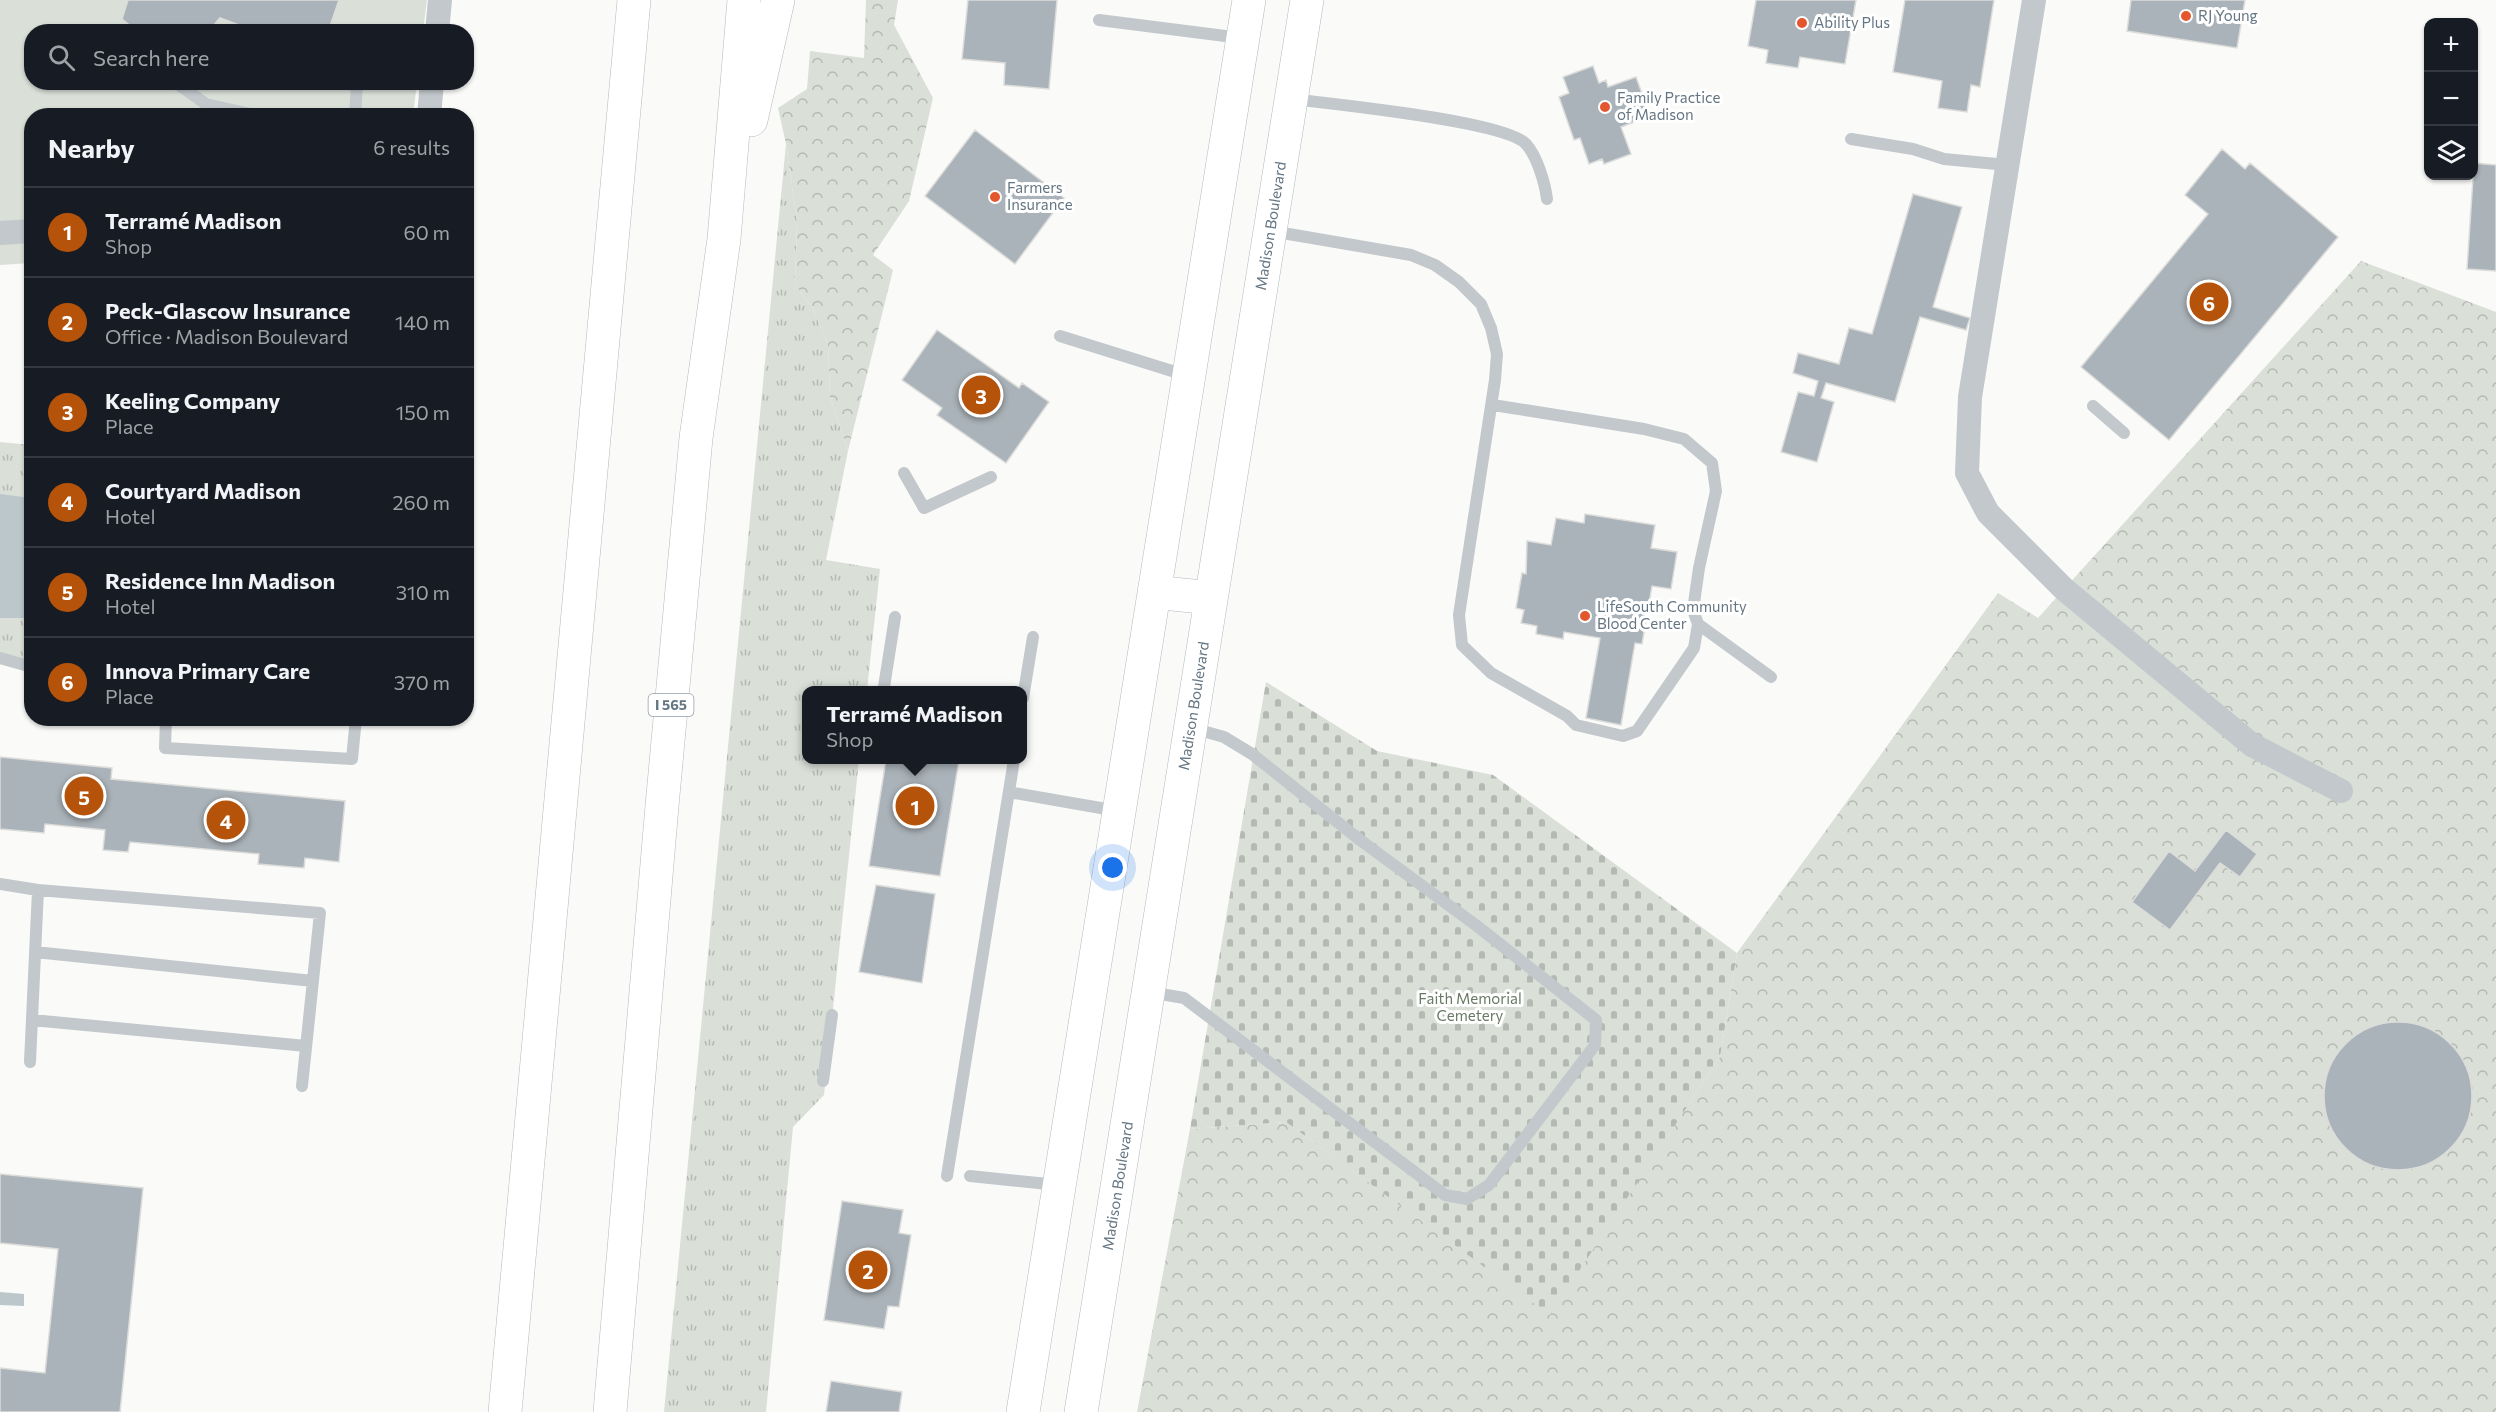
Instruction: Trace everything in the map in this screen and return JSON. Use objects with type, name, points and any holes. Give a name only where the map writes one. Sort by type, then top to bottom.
[{"type":"main road","points":[[629,0],[632,34]]},
{"type":"main road","points":[[505,1412],[634,0]]},
{"type":"main road","name":"I 565","points":[[610,1412],[695,450],[724,238],[744,0]]},
{"type":"main road","points":[[724,238],[778,0]]},
{"type":"main road","points":[[1023,1412],[1249,0]]},
{"type":"main road","name":"Madison Boulevard","points":[[1081,1412],[1307,0]]},
{"type":"main road","points":[[1154,592],[1211,598]]},
{"type":"street","points":[[438,24],[440,0]]},
{"type":"street","points":[[2034,0],[1970,397],[1967,473],[1988,513],[2064,589],[2252,745],[2341,791]]},
{"type":"street","points":[[430,108],[431,90]]},
{"type":"street","points":[[0,233],[24,232]]},
{"type":"lane","points":[[1099,20],[1243,39]]},
{"type":"lane","points":[[187,90],[206,104],[224,108]]},
{"type":"lane","points":[[355,108],[357,90]]},
{"type":"lane","points":[[1291,99],[1442,119],[1506,132],[1526,143],[1545,181],[1547,199]]},
{"type":"lane","points":[[1851,140],[1913,149],[1944,159],[2007,165]]},
{"type":"lane","points":[[1270,230],[1411,255],[1435,265],[1459,282],[1481,304],[1491,327],[1497,354],[1493,405],[1459,615],[1462,645],[1491,673],[1567,716],[1576,725],[1623,736],[1637,731],[1694,648],[1698,624],[1693,610],[1699,568],[1716,490],[1712,463],[1684,439],[1644,429],[1493,405]]},
{"type":"lane","points":[[1060,336],[1189,376]]},
{"type":"lane","points":[[2093,406],[2124,433]]},
{"type":"lane","points":[[904,473],[924,508],[991,477]]},
{"type":"lane","points":[[884,686],[895,617]]},
{"type":"lane","points":[[1698,624],[1771,677]]},
{"type":"lane","points":[[1025,686],[1032,637]]},
{"type":"lane","points":[[0,658],[24,664]]},
{"type":"lane","points":[[166,726],[165,748],[352,759],[355,726]]},
{"type":"lane","points":[[1149,992],[1184,998],[1445,1195],[1467,1199],[1489,1185],[1595,1045],[1596,1020],[1477,926],[1360,840],[1252,754],[1224,737],[1191,727]]},
{"type":"lane","points":[[947,1176],[1013,764]]},
{"type":"lane","points":[[1009,792],[1119,812]]},
{"type":"lane","points":[[0,884],[38,890],[320,913],[302,1086]]},
{"type":"lane","points":[[30,1062],[38,890]]},
{"type":"lane","points":[[35,952],[313,981]]},
{"type":"lane","points":[[823,1081],[832,1015]]},
{"type":"lane","points":[[32,1020],[306,1046]]},
{"type":"lane","points":[[970,1176],[1059,1185]]},
{"type":"green space","points":[[0,0],[427,0],[424,24],[24,24],[24,90],[416,90],[414,108],[24,108],[24,263],[0,265]]},
{"type":"green space","points":[[866,0],[898,0],[894,25],[933,98],[909,201],[873,255],[893,270],[848,451],[830,397],[828,344],[812,307],[795,285],[797,221],[786,144],[778,108],[807,89],[810,51],[864,58]]},
{"type":"green space","points":[[786,144],[797,221],[795,285],[812,307],[828,344],[830,397],[848,451],[826,560],[880,569],[867,686],[802,686],[802,764],[859,764],[824,1095],[793,1127],[766,1412],[664,1412]]},
{"type":"green space","points":[[2361,261],[2496,312],[2496,1412],[1137,1412],[1190,1129],[1286,1122],[1550,1314],[1720,1057],[1737,953],[1998,593],[2038,618]]},
{"type":"green space","points":[[0,442],[24,444],[24,661],[0,659]]},
{"type":"green space","name":"Faith Memorial Cemetery","points":[[1266,682],[1377,751],[1493,775],[1737,953],[1720,1057],[1550,1315],[1286,1122],[1190,1129]]},
{"type":"shaded area","points":[[0,494],[24,497],[24,618],[0,618]]},
{"type":"shaded area","points":[[0,1292],[24,1294],[24,1306],[0,1305]]},
{"type":"building","points":[[128,0],[339,0],[331,24],[236,24],[220,18],[215,24],[128,24],[122,19]]},
{"type":"building","points":[[968,0],[1057,0],[1049,89],[1004,85],[1005,63],[962,59]]},
{"type":"building","name":"Ability Plus","points":[[1756,0],[1856,0],[1845,64],[1800,57],[1798,68],[1766,63],[1768,50],[1748,46]]},
{"type":"building","points":[[1905,0],[1994,0],[1980,87],[1971,85],[1967,112],[1938,108],[1942,81],[1893,72]]},
{"type":"building","name":"RJ Young","points":[[2131,0],[2245,0],[2237,48],[2127,31]]},
{"type":"building","name":"Family Practice of Madison","points":[[1593,66],[1599,83],[1606,80],[1608,87],[1636,77],[1650,116],[1621,127],[1631,154],[1604,164],[1602,159],[1589,164],[1580,138],[1574,140],[1559,97],[1569,93],[1563,77]]},
{"type":"building","name":"Farmers Insurance","points":[[975,130],[1064,198],[1015,264],[925,196]]},
{"type":"building","points":[[2222,149],[2245,169],[2250,163],[2338,237],[2169,440],[2081,367],[2208,214],[2185,195]]},
{"type":"building","points":[[2478,163],[2496,165],[2496,271],[2467,269],[2473,180],[2478,180]]},
{"type":"building","points":[[1913,194],[1962,207],[1933,307],[1970,318],[1966,330],[1920,317],[1895,402],[1826,383],[1821,398],[1834,402],[1817,462],[1781,452],[1798,392],[1814,396],[1818,381],[1793,373],[1798,353],[1839,364],[1849,328],[1872,334]]},
{"type":"building","points":[[937,330],[1019,388],[1022,383],[1049,402],[1006,463],[937,415],[942,408],[902,380]]},
{"type":"building","name":"LifeSouth Community Blood Center","points":[[1585,514],[1655,525],[1651,548],[1677,552],[1671,589],[1652,586],[1642,644],[1635,643],[1621,725],[1586,718],[1600,638],[1564,632],[1563,639],[1536,634],[1537,626],[1521,623],[1524,610],[1516,608],[1522,573],[1526,574],[1527,541],[1551,545],[1556,518],[1584,523]]},
{"type":"building","points":[[0,757],[112,768],[111,779],[345,801],[339,862],[305,858],[304,868],[258,864],[259,854],[130,842],[128,852],[103,850],[105,830],[45,824],[44,833],[0,829]]},
{"type":"building","points":[[885,764],[958,764],[940,876],[869,866]]},
{"type":"building","points":[[2226,830],[2257,854],[2240,877],[2220,863],[2170,930],[2132,902],[2169,851],[2195,871]]},
{"type":"building","points":[[876,885],[935,894],[922,983],[859,972]]},
{"type":"building","points":[[2398,1022],[2426,1027],[2451,1043],[2467,1068],[2472,1096],[2467,1124],[2451,1149],[2426,1165],[2398,1170],[2370,1165],[2345,1149],[2329,1124],[2324,1096],[2329,1068],[2345,1043],[2370,1027]]},
{"type":"building","points":[[0,1174],[143,1188],[120,1412],[0,1412],[0,1368],[45,1373],[58,1249],[0,1243]]},
{"type":"building","points":[[842,1201],[903,1210],[899,1233],[911,1235],[899,1307],[888,1306],[884,1329],[824,1320]]},
{"type":"building","points":[[831,1381],[902,1392],[899,1412],[826,1412]]},
{"type":"place","name":"RJ Young","points":[[2186,16]]},
{"type":"place","name":"Ability Plus","points":[[1802,23]]},
{"type":"place","name":"Family Practice of Madison","points":[[1605,107]]},
{"type":"place","name":"Farmers Insurance","points":[[995,197]]},
{"type":"place","name":"Innova Primary Care","points":[[2209,302]]},
{"type":"place","name":"Keeling Company","points":[[981,395]]},
{"type":"place","name":"LifeSouth Community Blood Center","points":[[1585,616]]},
{"type":"place","name":"Residence Inn Madison","points":[[84,796]]},
{"type":"place","name":"Terramé Madison","points":[[915,806]]},
{"type":"place","name":"Courtyard Madison","points":[[226,820]]},
{"type":"place","name":"Peck-Glascow Insurance","points":[[868,1270]]}]
